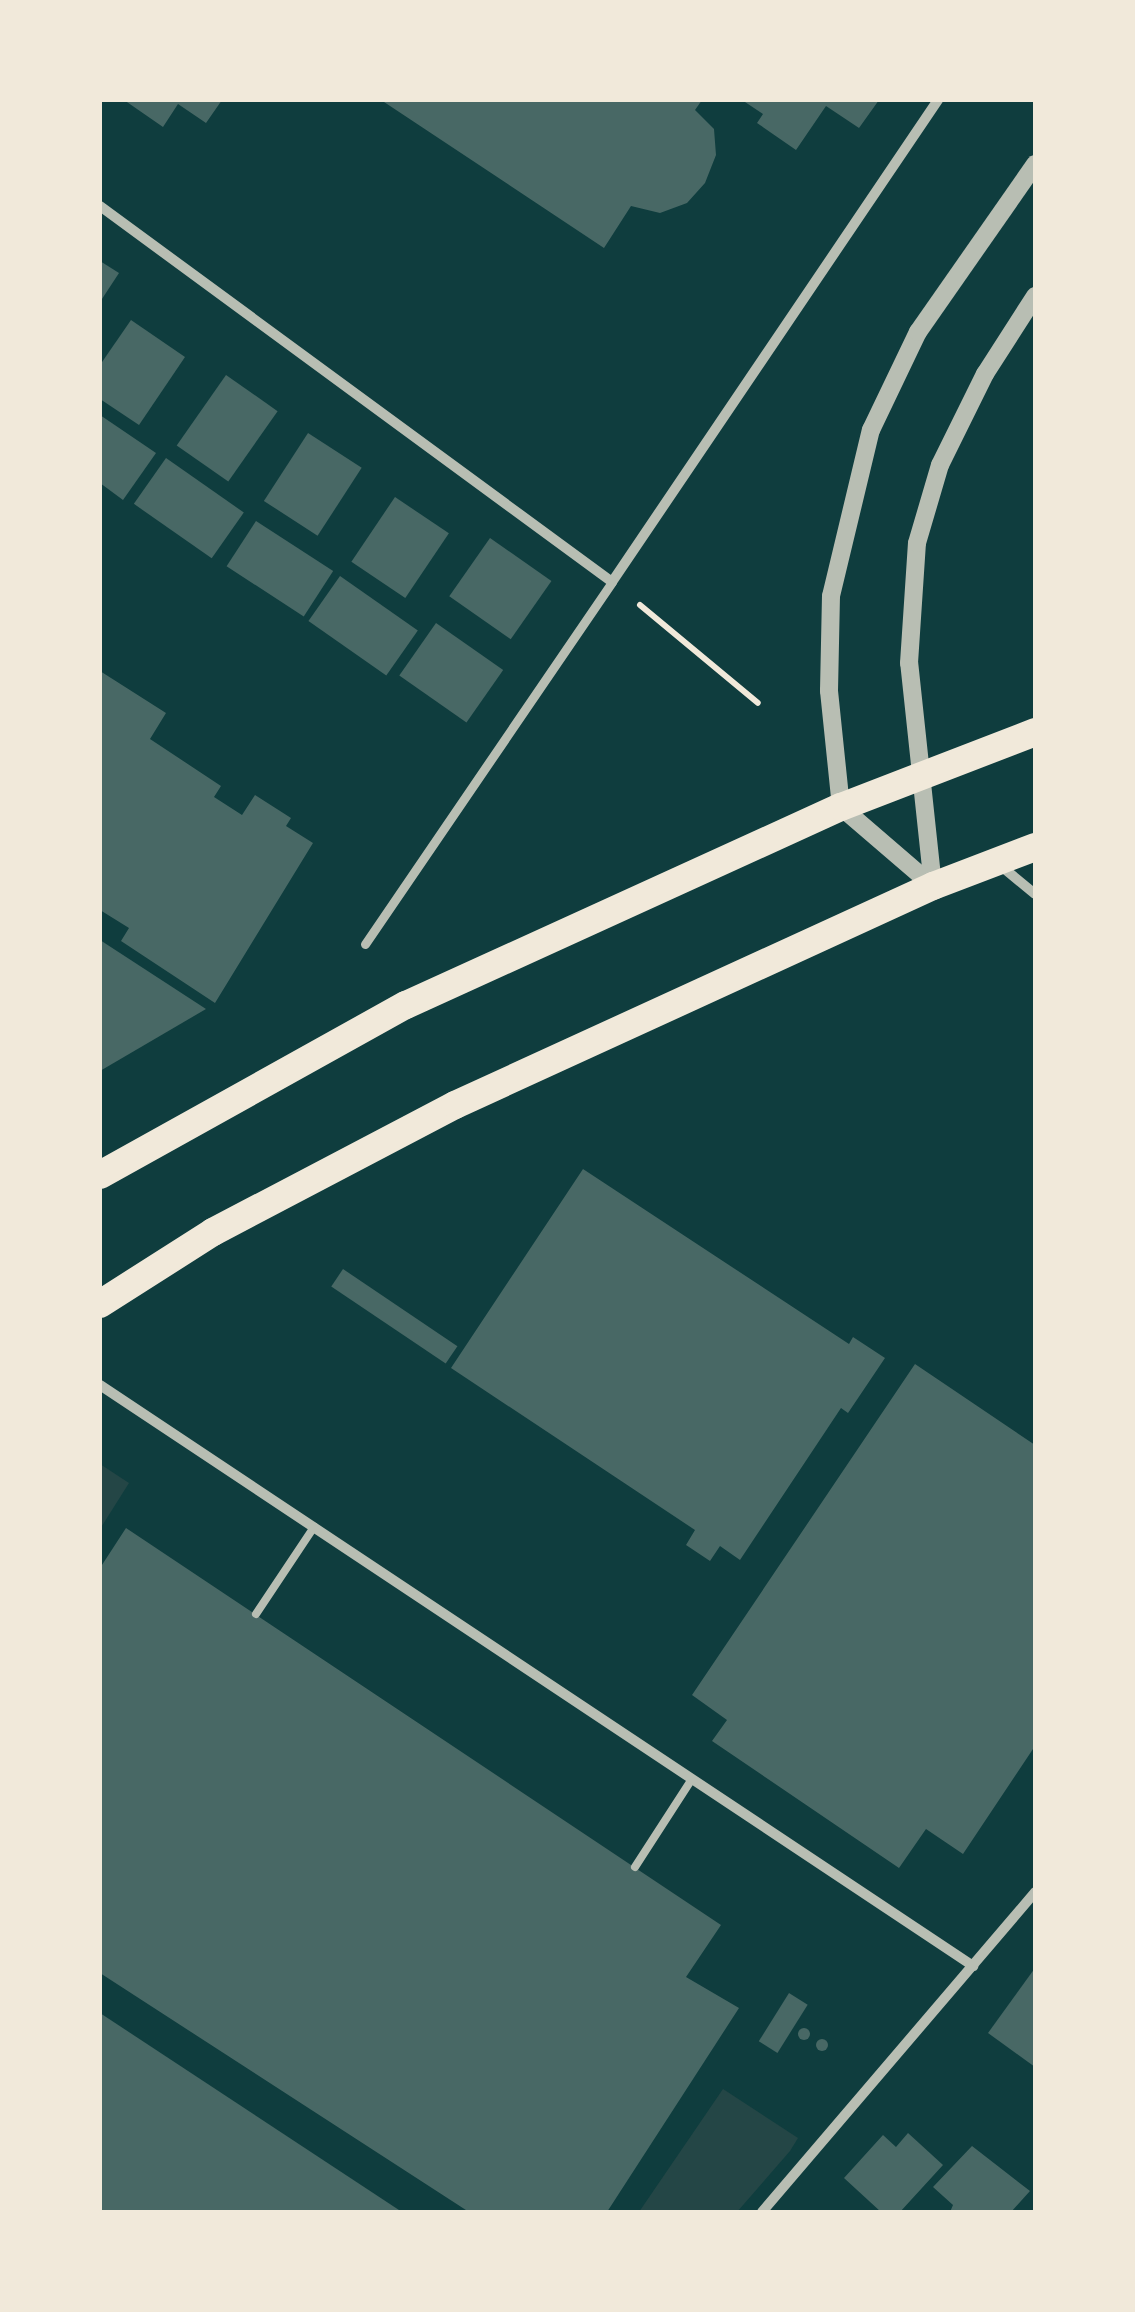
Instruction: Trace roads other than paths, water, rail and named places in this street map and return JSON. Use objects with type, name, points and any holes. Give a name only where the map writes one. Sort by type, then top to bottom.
[{"type":"highway","points":[[100,1175],[406,1006],[841,807],[1035,732]]},
{"type":"highway","points":[[100,1304],[213,1232],[454,1105],[933,886],[1035,847]]},
{"type":"street","points":[[365,944],[938,100]]},
{"type":"street","points":[[933,886],[841,807],[829,690],[830,596],[871,430],[918,332],[1035,164]]},
{"type":"street","points":[[100,206],[612,582]]},
{"type":"street","points":[[933,886],[925,772],[910,663],[917,543],[940,466],[985,374],[1035,296]]},
{"type":"street","points":[[995,862],[1035,894]]},
{"type":"street","points":[[100,1385],[973,1966]]},
{"type":"street","points":[[762,2212],[1035,1892]]},
{"type":"lane","points":[[256,1614],[314,1527]]},
{"type":"lane","points":[[635,1867],[692,1779]]}]
